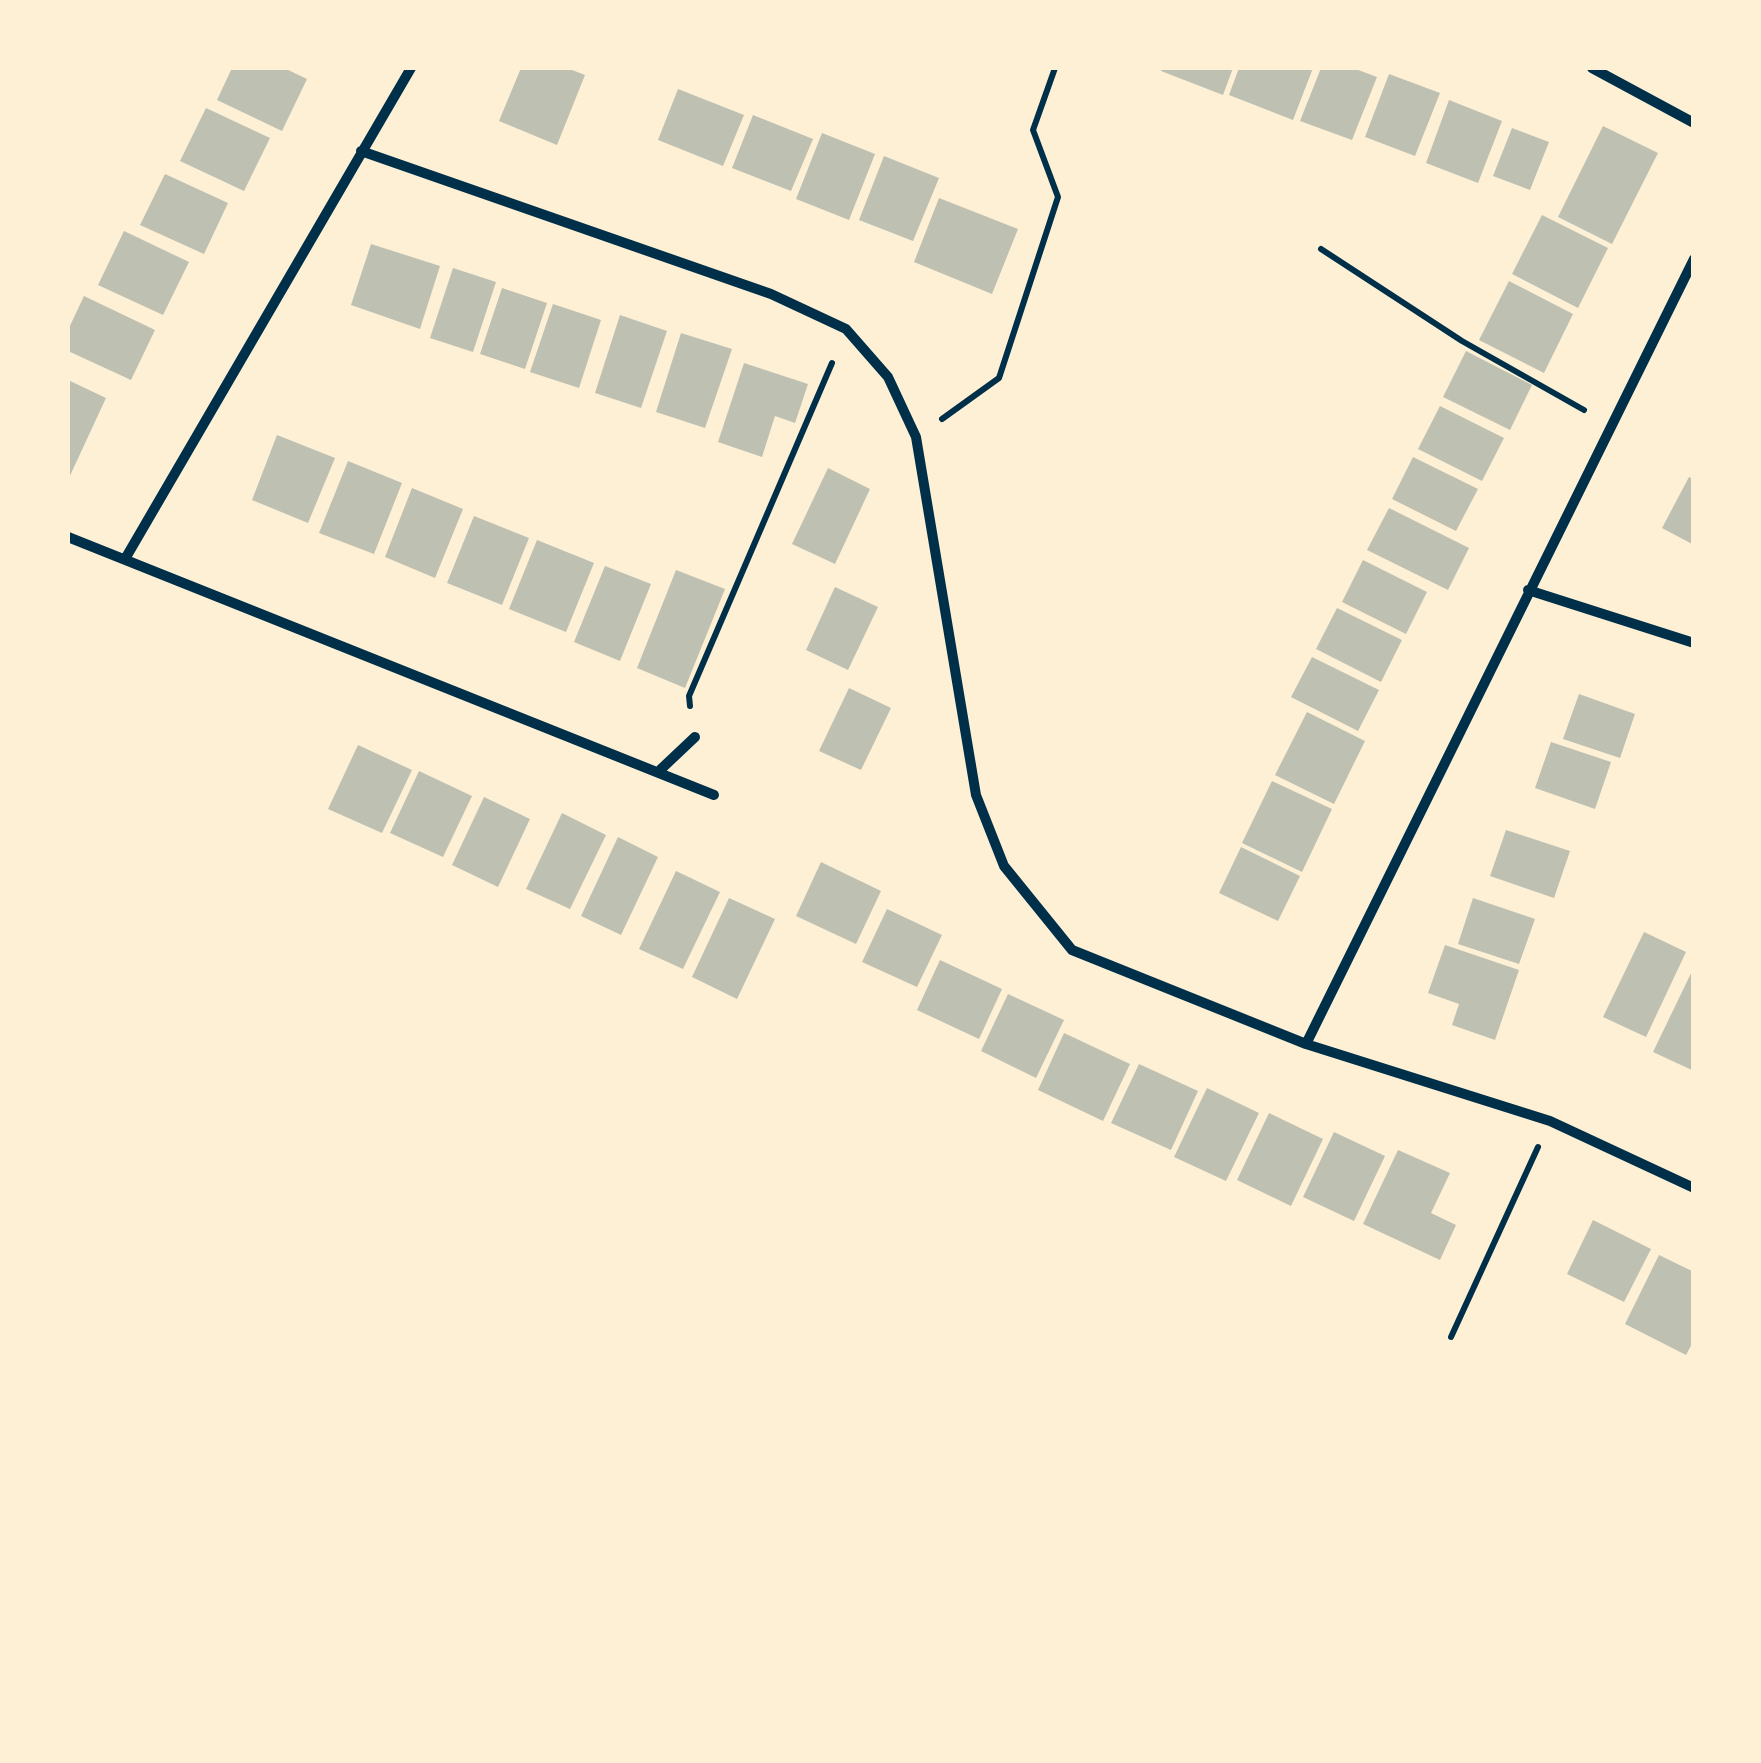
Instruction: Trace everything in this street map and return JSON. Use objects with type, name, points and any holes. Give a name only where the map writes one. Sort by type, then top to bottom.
[{"type":"street","points":[[124,558],[411,68]]},
{"type":"street","points":[[1592,68],[1694,123]]},
{"type":"street","points":[[361,151],[770,294],[846,329],[888,377],[916,437],[976,795],[1004,866],[1072,950],[1306,1044],[1550,1121],[1694,1188]]},
{"type":"street","points":[[1306,1044],[1694,259]]},
{"type":"street","points":[[68,537],[714,795]]},
{"type":"street","points":[[1528,590],[1694,643]]},
{"type":"street","points":[[659,771],[695,737]]},
{"type":"path","points":[[916,437],[999,378],[1058,197],[1033,130],[1055,68]]},
{"type":"path","points":[[1320,249],[1462,341],[1611,426]]},
{"type":"path","points":[[695,737],[689,696],[846,329]]},
{"type":"path","points":[[1451,1337],[1550,1121]]},
{"type":"building","points":[[232,68],[284,68],[307,79],[282,131],[217,100]]},
{"type":"building","points":[[521,68],[567,68],[585,75],[557,145],[499,121]]},
{"type":"building","points":[[1233,68],[1223,95],[1161,71]]},
{"type":"building","points":[[1239,68],[1313,68],[1293,120],[1229,95]]},
{"type":"building","points":[[1321,68],[1353,68],[1377,77],[1352,140],[1300,121]]},
{"type":"building","points":[[1389,74],[1440,93],[1415,156],[1365,137]]},
{"type":"building","points":[[678,89],[744,115],[723,166],[658,140]]},
{"type":"building","points":[[1449,100],[1502,121],[1478,183],[1426,163]]},
{"type":"building","points":[[206,108],[270,138],[244,191],[180,161]]},
{"type":"building","points":[[753,115],[813,139],[791,191],[732,168]]},
{"type":"building","points":[[1603,126],[1658,153],[1612,244],[1558,217]]},
{"type":"building","points":[[1512,128],[1549,142],[1530,190],[1493,176]]},
{"type":"building","points":[[822,133],[875,154],[849,220],[796,199]]},
{"type":"building","points":[[884,156],[939,178],[913,241],[859,220]]},
{"type":"building","points":[[165,174],[228,203],[204,254],[140,225]]},
{"type":"building","points":[[939,198],[1018,229],[992,294],[914,262]]},
{"type":"building","points":[[1542,215],[1608,248],[1578,308],[1512,274]]},
{"type":"building","points":[[124,231],[189,262],[163,315],[98,285]]},
{"type":"building","points":[[371,244],[440,266],[420,329],[351,305]]},
{"type":"building","points":[[453,268],[496,282],[473,352],[430,338]]},
{"type":"building","points":[[1509,281],[1573,314],[1544,373],[1479,340]]},
{"type":"building","points":[[502,288],[547,303],[525,369],[480,354]]},
{"type":"building","points":[[84,296],[155,330],[131,380],[68,351],[68,330]]},
{"type":"building","points":[[553,304],[601,320],[579,388],[530,372]]},
{"type":"building","points":[[620,315],[667,331],[641,408],[595,393]]},
{"type":"building","points":[[681,333],[732,349],[705,428],[656,412]]},
{"type":"building","points":[[1466,351],[1532,385],[1510,430],[1443,397]]},
{"type":"building","points":[[744,363],[808,384],[795,423],[775,416],[762,457],[718,442]]},
{"type":"building","points":[[68,380],[106,398],[68,480]]},
{"type":"building","points":[[1440,406],[1504,438],[1482,481],[1418,449]]},
{"type":"building","points":[[277,435],[335,458],[308,523],[252,500]]},
{"type":"building","points":[[1413,457],[1478,489],[1456,531],[1392,499]]},
{"type":"building","points":[[348,461],[402,483],[374,554],[319,533]]},
{"type":"building","points":[[828,468],[870,489],[835,564],[792,544]]},
{"type":"building","points":[[1689,477],[1694,479],[1694,545],[1662,528]]},
{"type":"building","points":[[412,488],[463,509],[435,578],[385,557]]},
{"type":"building","points":[[1389,508],[1469,548],[1448,590],[1367,550]]},
{"type":"building","points":[[474,516],[529,538],[502,605],[447,583]]},
{"type":"building","points":[[537,540],[594,563],[566,632],[509,609]]},
{"type":"building","points":[[1363,560],[1427,592],[1406,634],[1342,602]]},
{"type":"building","points":[[605,566],[651,584],[620,661],[574,642]]},
{"type":"building","points":[[676,570],[725,589],[685,688],[637,668]]},
{"type":"building","points":[[835,587],[878,607],[848,670],[806,650]]},
{"type":"building","points":[[1337,608],[1402,640],[1381,682],[1316,649]]},
{"type":"building","points":[[1312,657],[1379,690],[1358,731],[1291,697]]},
{"type":"building","points":[[849,688],[891,708],[861,770],[819,751]]},
{"type":"building","points":[[1579,694],[1635,714],[1620,758],[1563,739]]},
{"type":"building","points":[[1307,712],[1365,741],[1334,804],[1275,775]]},
{"type":"building","points":[[1551,742],[1611,762],[1595,809],[1535,788]]},
{"type":"building","points":[[358,745],[412,770],[382,833],[328,809]]},
{"type":"building","points":[[419,771],[472,796],[443,857],[390,833]]},
{"type":"building","points":[[1272,781],[1332,809],[1302,872],[1242,843]]},
{"type":"building","points":[[484,797],[530,819],[498,887],[452,865]]},
{"type":"building","points":[[562,813],[606,835],[570,909],[526,889]]},
{"type":"building","points":[[1506,830],[1570,851],[1554,898],[1490,876]]},
{"type":"building","points":[[618,837],[658,857],[621,935],[581,916]]},
{"type":"building","points":[[1241,847],[1300,876],[1278,921],[1219,893]]},
{"type":"building","points":[[821,862],[881,891],[856,944],[796,916]]},
{"type":"building","points":[[676,871],[720,892],[683,969],[639,949]]},
{"type":"building","points":[[729,898],[775,919],[737,999],[692,977]]},
{"type":"building","points":[[1473,898],[1535,919],[1519,964],[1458,944]]},
{"type":"building","points":[[887,909],[942,935],[917,987],[862,962]]},
{"type":"building","points":[[1644,932],[1686,952],[1646,1037],[1603,1017]]},
{"type":"building","points":[[1445,945],[1519,970],[1495,1040],[1452,1025],[1459,1004],[1428,993]]},
{"type":"building","points":[[940,960],[1002,989],[979,1039],[917,1010]]},
{"type":"building","points":[[1694,967],[1694,1071],[1653,1052]]},
{"type":"building","points":[[1008,994],[1064,1020],[1036,1078],[981,1051]]},
{"type":"building","points":[[1064,1033],[1130,1064],[1103,1121],[1038,1090]]},
{"type":"building","points":[[1139,1064],[1198,1091],[1171,1150],[1111,1123]]},
{"type":"building","points":[[1207,1088],[1259,1113],[1226,1181],[1174,1157]]},
{"type":"building","points":[[1269,1113],[1323,1139],[1291,1206],[1237,1180]]},
{"type":"building","points":[[1334,1132],[1385,1156],[1354,1221],[1303,1197]]},
{"type":"building","points":[[1398,1150],[1450,1173],[1431,1213],[1456,1225],[1440,1260],[1363,1224]]},
{"type":"building","points":[[1593,1220],[1651,1249],[1624,1302],[1567,1274]]},
{"type":"building","points":[[1659,1255],[1694,1272],[1694,1340],[1686,1355],[1625,1324]]}]
